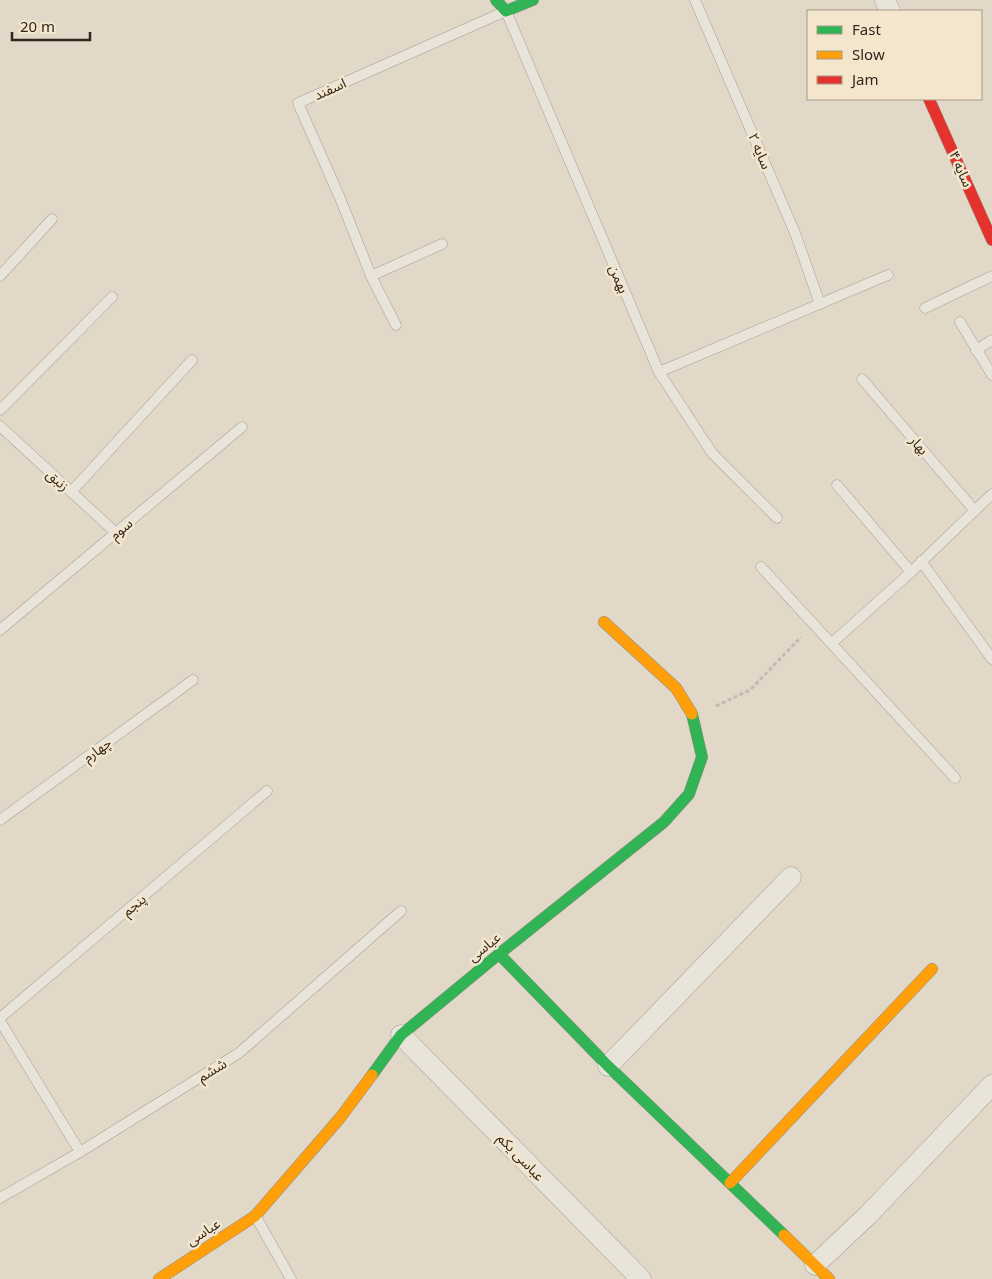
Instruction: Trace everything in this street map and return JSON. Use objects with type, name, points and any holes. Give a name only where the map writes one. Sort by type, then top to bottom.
[{"type":"street","points":[[496,0],[506,11],[533,0]]},
{"type":"street","name":"سایه ۴","points":[[929,100],[992,240]]},
{"type":"street","name":"عباسی","points":[[159,1279],[255,1216],[340,1118],[401,1035],[498,954],[664,822],[689,794],[702,757],[693,716],[676,688],[604,622]]},
{"type":"street","points":[[608,1066],[791,877]]},
{"type":"street","points":[[498,954],[608,1066],[829,1279]]},
{"type":"street","points":[[730,1183],[932,969]]},
{"type":"street","name":"عباسی یکم","points":[[401,1035],[640,1279]]},
{"type":"street","points":[[815,1265],[868,1215],[992,1085]]},
{"type":"lane","name":"سایه ۲","points":[[695,0],[795,233],[820,304]]},
{"type":"lane","name":"اسفند","points":[[396,325],[371,276],[340,198],[298,103],[506,11]]},
{"type":"lane","name":"بهمن","points":[[506,11],[659,372],[712,453],[777,518]]},
{"type":"lane","points":[[0,276],[52,220]]},
{"type":"lane","points":[[371,276],[442,244]]},
{"type":"lane","points":[[659,372],[888,275]]},
{"type":"lane","points":[[925,308],[992,276]]},
{"type":"lane","points":[[0,410],[112,297]]},
{"type":"lane","points":[[960,322],[992,375]]},
{"type":"lane","points":[[976,350],[992,340]]},
{"type":"lane","points":[[71,492],[192,360]]},
{"type":"lane","name":"بهار","points":[[862,379],[975,510]]},
{"type":"lane","name":"زنبق","points":[[0,426],[116,534]]},
{"type":"lane","name":"سوم","points":[[0,630],[242,427]]},
{"type":"lane","points":[[837,485],[910,572]]},
{"type":"lane","points":[[832,643],[992,494]]},
{"type":"lane","points":[[921,561],[992,660]]},
{"type":"lane","points":[[761,567],[955,778]]},
{"type":"lane","name":"چهارم","points":[[0,820],[194,680]]},
{"type":"lane","name":"پنجم","points":[[0,1019],[267,791]]},
{"type":"lane","name":"ششم","points":[[0,1198],[80,1152],[239,1053],[401,911]]},
{"type":"lane","points":[[0,1019],[80,1152]]},
{"type":"lane","points":[[255,1216],[291,1279]]},
{"type":"path","points":[[693,716],[750,690],[814,623]]},
{"type":"traffic: fast","points":[[496,0],[506,11],[533,0]]},
{"type":"traffic: fast","points":[[372,1075],[401,1035],[664,822],[689,794],[702,757],[692,714]]},
{"type":"traffic: fast","points":[[499,954],[608,1066],[784,1235]]},
{"type":"traffic: slow","points":[[604,622],[676,688],[692,714]]},
{"type":"traffic: slow","points":[[730,1183],[932,969]]},
{"type":"traffic: slow","points":[[159,1279],[255,1216],[340,1118],[372,1075]]},
{"type":"traffic: slow","points":[[784,1235],[829,1279]]},
{"type":"traffic: jam","points":[[929,100],[992,240]]}]
